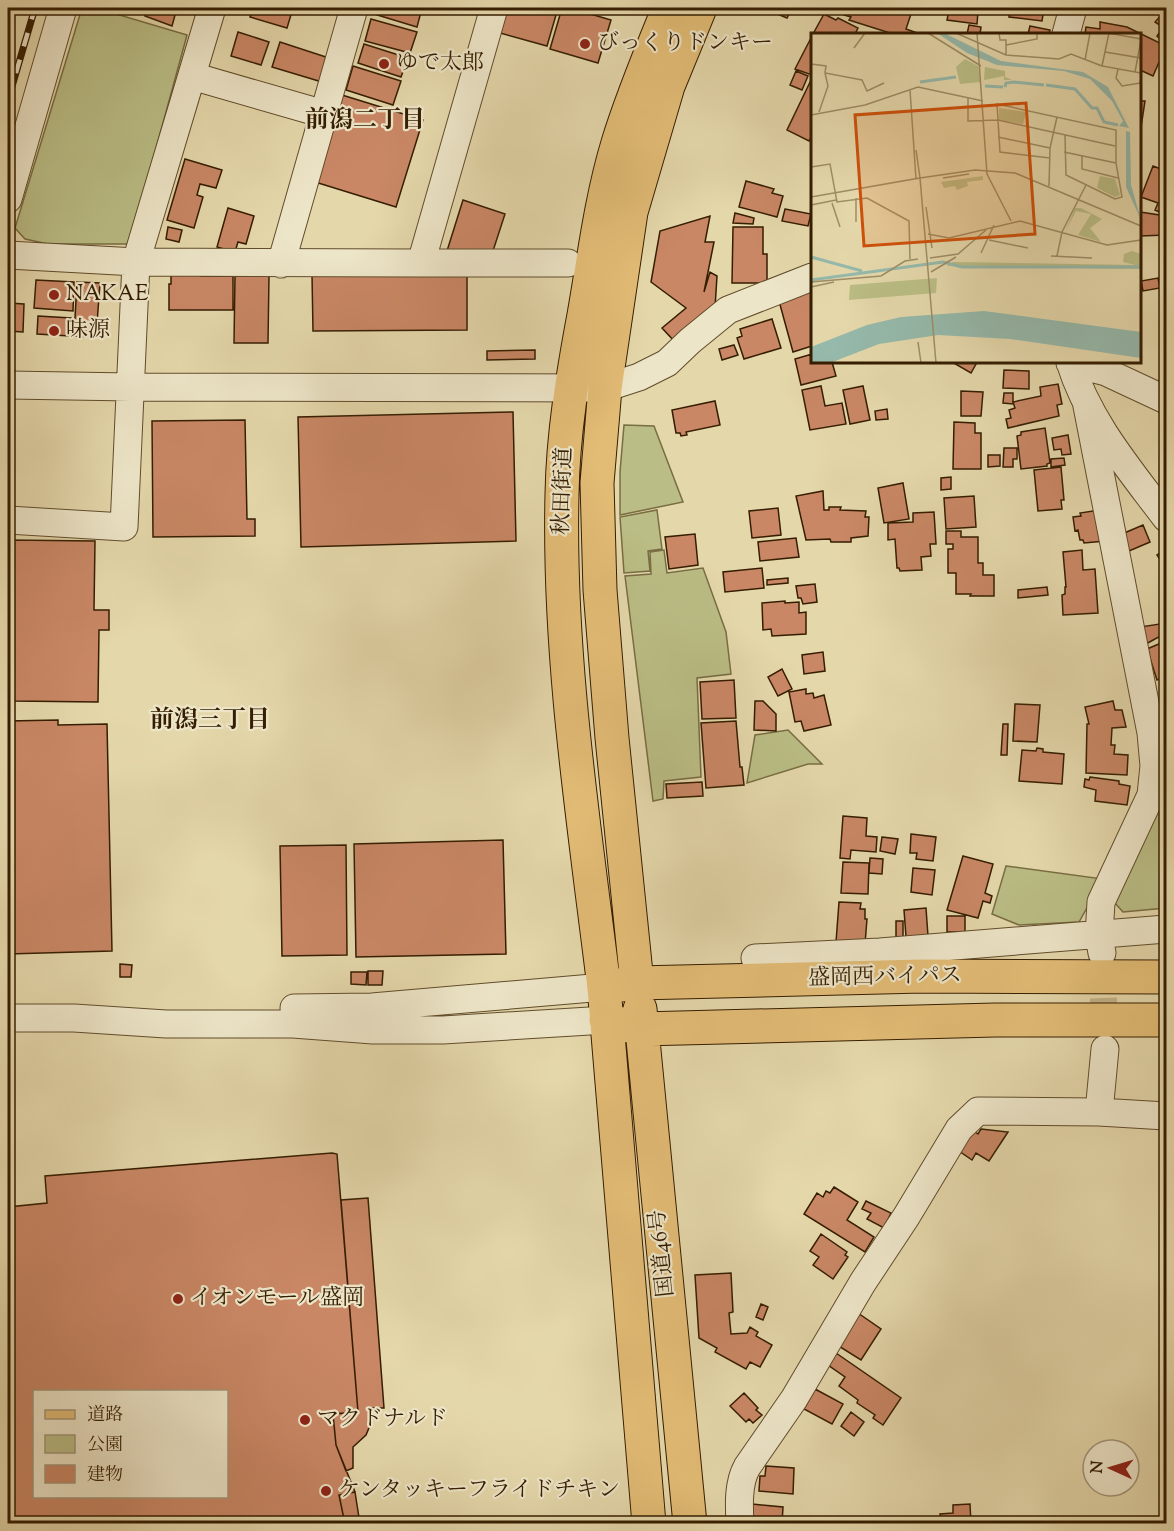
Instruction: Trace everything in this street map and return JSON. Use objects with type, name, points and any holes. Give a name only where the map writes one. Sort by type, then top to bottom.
[{"type":"main road","name":"秋田街道","points":[[604,987],[567,665],[561,492],[571,388],[602,209],[618,144],[640,79],[669,8]]},
{"type":"main road","name":"秋田街道","points":[[637,983],[612,738],[600,590],[597,483],[605,388],[631,212],[668,86],[700,8]]},
{"type":"main road","name":"盛岡西バイパス","points":[[604,987],[637,983],[921,976],[1167,977]]},
{"type":"main road","name":"国道46号","points":[[637,983],[690,1524]]},
{"type":"main road","name":"国道46号","points":[[604,987],[649,1524]]},
{"type":"main road","name":"盛岡西バイパス","points":[[606,1020],[641,1029],[983,1020],[1167,1020]]},
{"type":"street","points":[[8,199],[63,8]]},
{"type":"street","points":[[8,520],[124,527],[136,262],[212,8]]},
{"type":"street","points":[[281,264],[354,8]]},
{"type":"street","points":[[421,263],[495,8]]},
{"type":"street","points":[[1066,33],[1073,8]]},
{"type":"street","points":[[192,76],[324,114]]},
{"type":"street","points":[[8,255],[136,262],[568,263]]},
{"type":"street","points":[[8,385],[605,388],[639,377],[667,363],[728,310],[811,278]]},
{"type":"street","points":[[1070,363],[1086,401],[1114,450],[1167,518]]},
{"type":"street","points":[[1074,363],[1106,372],[1167,400]]},
{"type":"street","points":[[1086,401],[1151,733],[1154,766],[1151,795],[1101,902],[1101,944]]},
{"type":"street","points":[[754,958],[1101,944],[1167,929]]},
{"type":"street","points":[[74,1018],[179,1008],[372,1007],[604,987]]},
{"type":"street","points":[[8,1018],[74,1018],[166,1024],[293,1024],[373,1030],[442,1030],[606,1020]]},
{"type":"street","points":[[1099,1113],[1105,1049]]},
{"type":"street","points":[[740,1524],[740,1493],[743,1474],[794,1399],[863,1282],[906,1217],[959,1129],[978,1111],[1167,1116]]},
{"type":"green space","points":[[82,8],[96,8],[187,35],[130,244],[48,244],[25,239],[15,228]]},
{"type":"green space","points":[[624,425],[654,426],[683,502],[620,515],[620,472]]},
{"type":"green space","points":[[657,510],[662,549],[648,551],[650,571],[624,573],[620,517]]},
{"type":"green space","points":[[664,550],[667,573],[703,568],[726,632],[731,674],[697,678],[701,777],[664,781],[663,799],[653,801],[625,576],[651,574],[650,552]]},
{"type":"green space","points":[[788,730],[822,764],[808,764],[747,783],[755,735]]},
{"type":"green space","points":[[1162,801],[1166,807],[1166,908],[1123,912],[1114,902]]},
{"type":"green space","points":[[1006,866],[1103,879],[1079,922],[1019,925],[992,914]]},
{"type":"building","points":[[109,8],[130,8],[129,13]]},
{"type":"building","points":[[147,8],[177,8],[172,26],[145,16]]},
{"type":"building","points":[[253,8],[293,8],[287,28],[250,17]]},
{"type":"building","points":[[376,8],[422,8],[417,27],[374,14]]},
{"type":"building","points":[[507,8],[558,8],[547,46],[500,33]]},
{"type":"building","points":[[562,8],[570,8],[611,20],[598,63],[550,49]]},
{"type":"building","points":[[763,8],[792,8],[787,18]]},
{"type":"building","points":[[847,8],[913,8],[906,29],[917,33],[890,33],[849,20],[851,17],[844,15]]},
{"type":"building","points":[[936,8],[998,8],[998,14],[978,12],[977,24],[947,20],[949,10]]},
{"type":"building","points":[[1010,8],[1044,8],[1042,21],[1009,17]]},
{"type":"building","points":[[1165,11],[1166,44],[1157,36],[1163,27],[1155,22]]},
{"type":"building","points":[[824,14],[858,28],[856,33],[814,33]]},
{"type":"building","points":[[371,19],[417,32],[410,53],[365,41]]},
{"type":"building","points":[[1100,22],[1127,27],[1139,33],[1085,33],[1086,27],[1100,29]]},
{"type":"building","points":[[969,25],[981,27],[980,33],[967,33]]},
{"type":"building","points":[[1030,26],[1050,30],[1049,33],[1028,33]]},
{"type":"building","points":[[238,32],[269,42],[261,65],[231,56]]},
{"type":"building","points":[[1141,34],[1166,46],[1153,76],[1141,70]]},
{"type":"building","points":[[811,38],[811,75],[795,69]]},
{"type":"building","points":[[280,42],[329,58],[322,82],[272,67]]},
{"type":"building","points":[[364,44],[408,58],[401,77],[358,63]]},
{"type":"building","points":[[353,66],[401,81],[393,105],[346,90]]},
{"type":"building","points":[[796,71],[808,76],[802,90],[790,85]]},
{"type":"building","points":[[811,80],[811,137],[809,141],[787,130]]},
{"type":"building","points":[[342,95],[423,120],[396,207],[315,182]]},
{"type":"building","points":[[1141,101],[1145,101],[1141,127]]},
{"type":"building","points":[[185,159],[222,170],[216,188],[200,184],[197,195],[203,197],[194,228],[167,220]]},
{"type":"building","points":[[1153,166],[1166,171],[1164,214],[1155,210],[1158,203],[1141,197]]},
{"type":"building","points":[[746,181],[774,189],[772,193],[783,196],[777,217],[739,207]]},
{"type":"building","points":[[463,200],[505,214],[491,257],[447,251]]},
{"type":"building","points":[[228,208],[254,216],[246,244],[238,242],[235,252],[217,247]]},
{"type":"building","points":[[785,209],[811,214],[808,226],[782,221]]},
{"type":"building","points":[[1141,212],[1166,216],[1166,235],[1141,236]]},
{"type":"building","points":[[735,213],[754,218],[753,224],[733,223]]},
{"type":"building","points":[[710,216],[705,242],[714,242],[704,292],[710,272],[717,276],[715,308],[676,343],[662,328],[686,308],[651,282],[660,231]]},
{"type":"building","points":[[168,227],[182,230],[179,242],[166,239]]},
{"type":"building","points":[[733,227],[763,227],[763,254],[767,254],[767,283],[732,283]]},
{"type":"building","points":[[171,273],[233,276],[233,310],[169,310]]},
{"type":"building","points":[[467,273],[467,330],[313,331],[312,275]]},
{"type":"building","points":[[235,276],[269,276],[268,343],[234,343]]},
{"type":"building","points":[[1158,278],[1160,288],[1143,291],[1141,281]]},
{"type":"building","name":"NAKAE","points":[[36,280],[74,282],[73,311],[34,308]]},
{"type":"building","points":[[77,282],[100,283],[96,337],[74,336]]},
{"type":"building","points":[[811,291],[811,346],[793,352],[779,301]]},
{"type":"building","points":[[8,303],[24,304],[23,332],[8,331]]},
{"type":"building","points":[[38,316],[71,318],[70,336],[37,334]]},
{"type":"building","points":[[772,319],[781,348],[744,359],[737,338],[742,336],[740,329]]},
{"type":"building","points":[[734,345],[738,355],[722,360],[719,349]]},
{"type":"building","points":[[535,350],[535,359],[487,360],[487,351]]},
{"type":"building","points":[[811,354],[811,363],[832,363],[836,376],[801,385],[795,359]]},
{"type":"building","points":[[954,363],[976,364],[971,373]]},
{"type":"building","points":[[1004,370],[1029,371],[1029,389],[1003,388]]},
{"type":"building","points":[[1058,384],[1062,404],[1057,405],[1059,416],[1008,428],[1006,419],[1011,418],[1009,410],[1015,408],[1013,402],[1041,396],[1040,387]]},
{"type":"building","points":[[821,386],[825,406],[842,403],[846,424],[810,430],[802,390]]},
{"type":"building","points":[[863,386],[870,420],[850,424],[843,390]]},
{"type":"building","points":[[961,391],[983,392],[981,416],[961,416]]},
{"type":"building","points":[[1004,393],[1013,393],[1013,404],[1003,403]]},
{"type":"building","points":[[715,401],[720,425],[686,432],[687,435],[681,436],[680,433],[676,433],[672,410]]},
{"type":"building","points":[[887,409],[888,419],[876,420],[875,411]]},
{"type":"building","points":[[513,412],[516,541],[301,547],[298,417]]},
{"type":"building","points":[[245,420],[247,519],[255,519],[255,536],[153,537],[152,421]]},
{"type":"building","points":[[954,422],[975,423],[975,433],[981,433],[981,469],[953,469]]},
{"type":"building","points":[[1045,428],[1050,463],[1047,466],[1021,469],[1017,436],[1021,435],[1021,432]]},
{"type":"building","points":[[1068,435],[1071,454],[1062,455],[1061,449],[1054,450],[1052,438]]},
{"type":"building","points":[[1004,448],[1017,448],[1017,459],[1013,459],[1013,467],[1003,467]]},
{"type":"building","points":[[988,455],[1000,455],[1000,466],[988,467]]},
{"type":"building","points":[[1064,458],[1065,465],[1051,467],[1051,459]]},
{"type":"building","points":[[1061,467],[1064,500],[1061,500],[1062,509],[1038,511],[1034,470]]},
{"type":"building","points":[[951,477],[951,489],[941,490],[941,478]]},
{"type":"building","points":[[903,483],[909,519],[884,523],[878,488]]},
{"type":"building","points":[[823,491],[824,510],[829,510],[829,507],[841,507],[840,510],[866,511],[865,517],[869,517],[868,536],[851,538],[851,542],[831,542],[830,539],[806,540],[796,496]]},
{"type":"building","points":[[974,496],[976,527],[946,529],[944,498]]},
{"type":"building","points":[[778,508],[781,535],[752,538],[749,511]]},
{"type":"building","points":[[1099,510],[1105,541],[1084,543],[1080,540],[1078,530],[1075,531],[1073,517],[1081,516],[1080,513]]},
{"type":"building","points":[[934,512],[936,544],[930,544],[931,556],[921,557],[922,570],[900,571],[897,568],[895,539],[888,540],[888,523],[913,522],[913,513]]},
{"type":"building","points":[[1143,525],[1150,542],[1129,551],[1122,534]]},
{"type":"building","points":[[946,531],[961,531],[961,537],[978,537],[978,563],[983,563],[983,575],[994,575],[994,596],[956,594],[956,573],[948,573],[948,549],[953,549],[953,544],[946,544]]},
{"type":"building","points":[[695,534],[698,565],[669,569],[665,537]]},
{"type":"building","points":[[796,538],[799,557],[760,561],[758,542]]},
{"type":"building","points":[[8,540],[95,541],[94,610],[109,610],[109,630],[99,630],[98,702],[13,701],[14,583],[8,583]]},
{"type":"building","points":[[1166,549],[1166,569],[1157,555]]},
{"type":"building","points":[[1082,550],[1083,570],[1095,569],[1098,613],[1063,615],[1062,595],[1065,594],[1066,587],[1063,552]]},
{"type":"building","points":[[762,568],[764,588],[725,592],[723,572]]},
{"type":"building","points":[[788,578],[788,583],[767,585],[767,580]]},
{"type":"building","points":[[815,584],[817,602],[803,604],[801,598],[798,598],[796,586]]},
{"type":"building","points":[[1047,587],[1048,595],[1018,598],[1018,590]]},
{"type":"building","points":[[785,601],[785,603],[799,602],[799,613],[806,612],[806,634],[772,636],[771,629],[763,630],[762,603]]},
{"type":"building","points":[[1166,623],[1166,633],[1144,645],[1140,627]]},
{"type":"building","points":[[1166,641],[1166,676],[1157,680],[1147,649]]},
{"type":"building","points":[[823,652],[825,671],[804,674],[802,655]]},
{"type":"building","points":[[782,669],[792,689],[778,696],[768,677]]},
{"type":"building","points":[[734,680],[736,718],[702,719],[700,682]]},
{"type":"building","points":[[806,689],[806,694],[813,693],[814,698],[824,695],[831,725],[804,731],[801,721],[795,722],[789,692]]},
{"type":"building","points":[[755,701],[763,701],[776,714],[776,731],[754,730]]},
{"type":"building","points":[[1113,701],[1115,710],[1122,710],[1126,727],[1112,728],[1111,745],[1115,745],[1114,754],[1128,755],[1127,775],[1086,773],[1087,724],[1089,724],[1085,707]]},
{"type":"building","points":[[1015,704],[1040,705],[1037,742],[1013,741]]},
{"type":"building","points":[[58,720],[58,725],[107,724],[112,951],[8,954],[8,721]]},
{"type":"building","points":[[736,721],[744,785],[706,788],[701,723]]},
{"type":"building","points":[[1003,724],[1008,724],[1007,755],[1001,755]]},
{"type":"building","points":[[1037,748],[1043,749],[1043,752],[1064,754],[1062,784],[1019,781],[1022,750],[1036,751]]},
{"type":"building","points":[[1090,777],[1119,781],[1119,784],[1130,786],[1127,805],[1095,801],[1096,790],[1084,787],[1085,779],[1089,780]]},
{"type":"building","points":[[702,782],[703,796],[667,798],[666,784]]},
{"type":"building","points":[[843,816],[867,818],[866,836],[877,837],[876,852],[851,850],[850,859],[840,858]]},
{"type":"building","points":[[911,834],[936,837],[933,861],[916,859],[917,853],[910,853]]},
{"type":"building","points":[[882,837],[898,839],[895,854],[880,851]]},
{"type":"building","points":[[503,840],[506,954],[356,957],[354,844]]},
{"type":"building","points":[[346,845],[347,955],[282,956],[280,846]]},
{"type":"building","points":[[963,856],[993,864],[985,893],[992,896],[990,903],[983,901],[978,918],[947,910]]},
{"type":"building","points":[[870,858],[883,859],[882,874],[869,873]]},
{"type":"building","points":[[843,862],[869,863],[868,894],[841,893]]},
{"type":"building","points":[[913,868],[935,870],[932,895],[911,892]]},
{"type":"building","points":[[839,902],[861,903],[860,909],[865,909],[865,919],[867,919],[865,944],[836,942]]},
{"type":"building","points":[[926,908],[928,936],[906,937],[904,910]]},
{"type":"building","points":[[947,916],[965,916],[965,932],[947,932]]},
{"type":"building","points":[[896,921],[903,921],[903,937],[896,937]]},
{"type":"building","points":[[120,964],[132,965],[131,977],[120,977]]},
{"type":"building","points":[[368,971],[383,971],[382,985],[368,985]]},
{"type":"building","points":[[351,972],[367,972],[366,985],[351,984]]},
{"type":"building","points":[[981,1129],[1008,1132],[989,1161],[976,1153],[972,1160],[959,1151],[972,1130],[978,1134]]},
{"type":"building","name":"イオンモール盛岡","points":[[337,1154],[358,1412],[333,1414],[336,1445],[355,1492],[339,1495],[345,1524],[8,1524],[8,1207],[47,1203],[45,1176]]},
{"type":"building","points":[[834,1187],[858,1202],[847,1220],[874,1237],[865,1252],[804,1214],[817,1193],[823,1197],[826,1191],[830,1193]]},
{"type":"building","points":[[368,1198],[384,1408],[372,1408],[371,1423],[366,1435],[353,1447],[353,1468],[346,1471],[336,1445],[333,1414],[358,1412],[341,1200]]},
{"type":"building","points":[[866,1201],[891,1213],[884,1228],[867,1219],[871,1213],[862,1209]]},
{"type":"building","points":[[821,1234],[847,1252],[845,1255],[848,1257],[833,1279],[813,1265],[819,1257],[810,1251]]},
{"type":"building","points":[[731,1273],[733,1312],[729,1313],[731,1334],[747,1333],[750,1327],[758,1332],[756,1336],[772,1345],[760,1367],[750,1362],[746,1369],[715,1352],[717,1348],[699,1338],[695,1275]]},
{"type":"building","points":[[761,1304],[768,1307],[763,1320],[756,1317]]},
{"type":"building","points":[[858,1313],[881,1329],[861,1360],[837,1345]]},
{"type":"building","points":[[836,1353],[901,1398],[883,1425],[873,1418],[875,1415],[857,1403],[858,1400],[839,1386],[845,1377],[828,1365]]},
{"type":"building","points":[[815,1389],[843,1404],[832,1424],[804,1409]]},
{"type":"building","points":[[744,1393],[762,1415],[753,1423],[749,1419],[746,1422],[730,1406]]},
{"type":"building","points":[[851,1412],[864,1422],[854,1436],[841,1426]]},
{"type":"building","points":[[766,1466],[794,1468],[793,1494],[759,1491],[760,1476],[765,1476]]},
{"type":"building","points":[[355,1492],[360,1524],[345,1524],[339,1495]]},
{"type":"building","points":[[752,1504],[783,1507],[782,1524],[750,1524]]},
{"type":"building","points":[[970,1504],[971,1524],[941,1524],[940,1514],[953,1513],[953,1505]]},
{"type":"tunnel","points":[[1102,957],[1105,1039]]},
{"type":"railway","points":[[8,100],[35,8]]},
{"type":"place","name":"びっくりドンキー","points":[[585,44]]},
{"type":"place","name":"ゆで太郎","points":[[384,64]]},
{"type":"place","name":"NAKAE","points":[[54,295]]},
{"type":"place","name":"味源","points":[[54,331]]},
{"type":"place","name":"イオンモール盛岡","points":[[178,1299]]},
{"type":"place","name":"マクドナルド","points":[[305,1420]]},
{"type":"place","name":"ケンタッキーフライドチキン","points":[[326,1491]]},
{"type":"district","name":"前潟二丁目","points":[[365,121]]},
{"type":"district","name":"前潟三丁目","points":[[210,721]]}]
